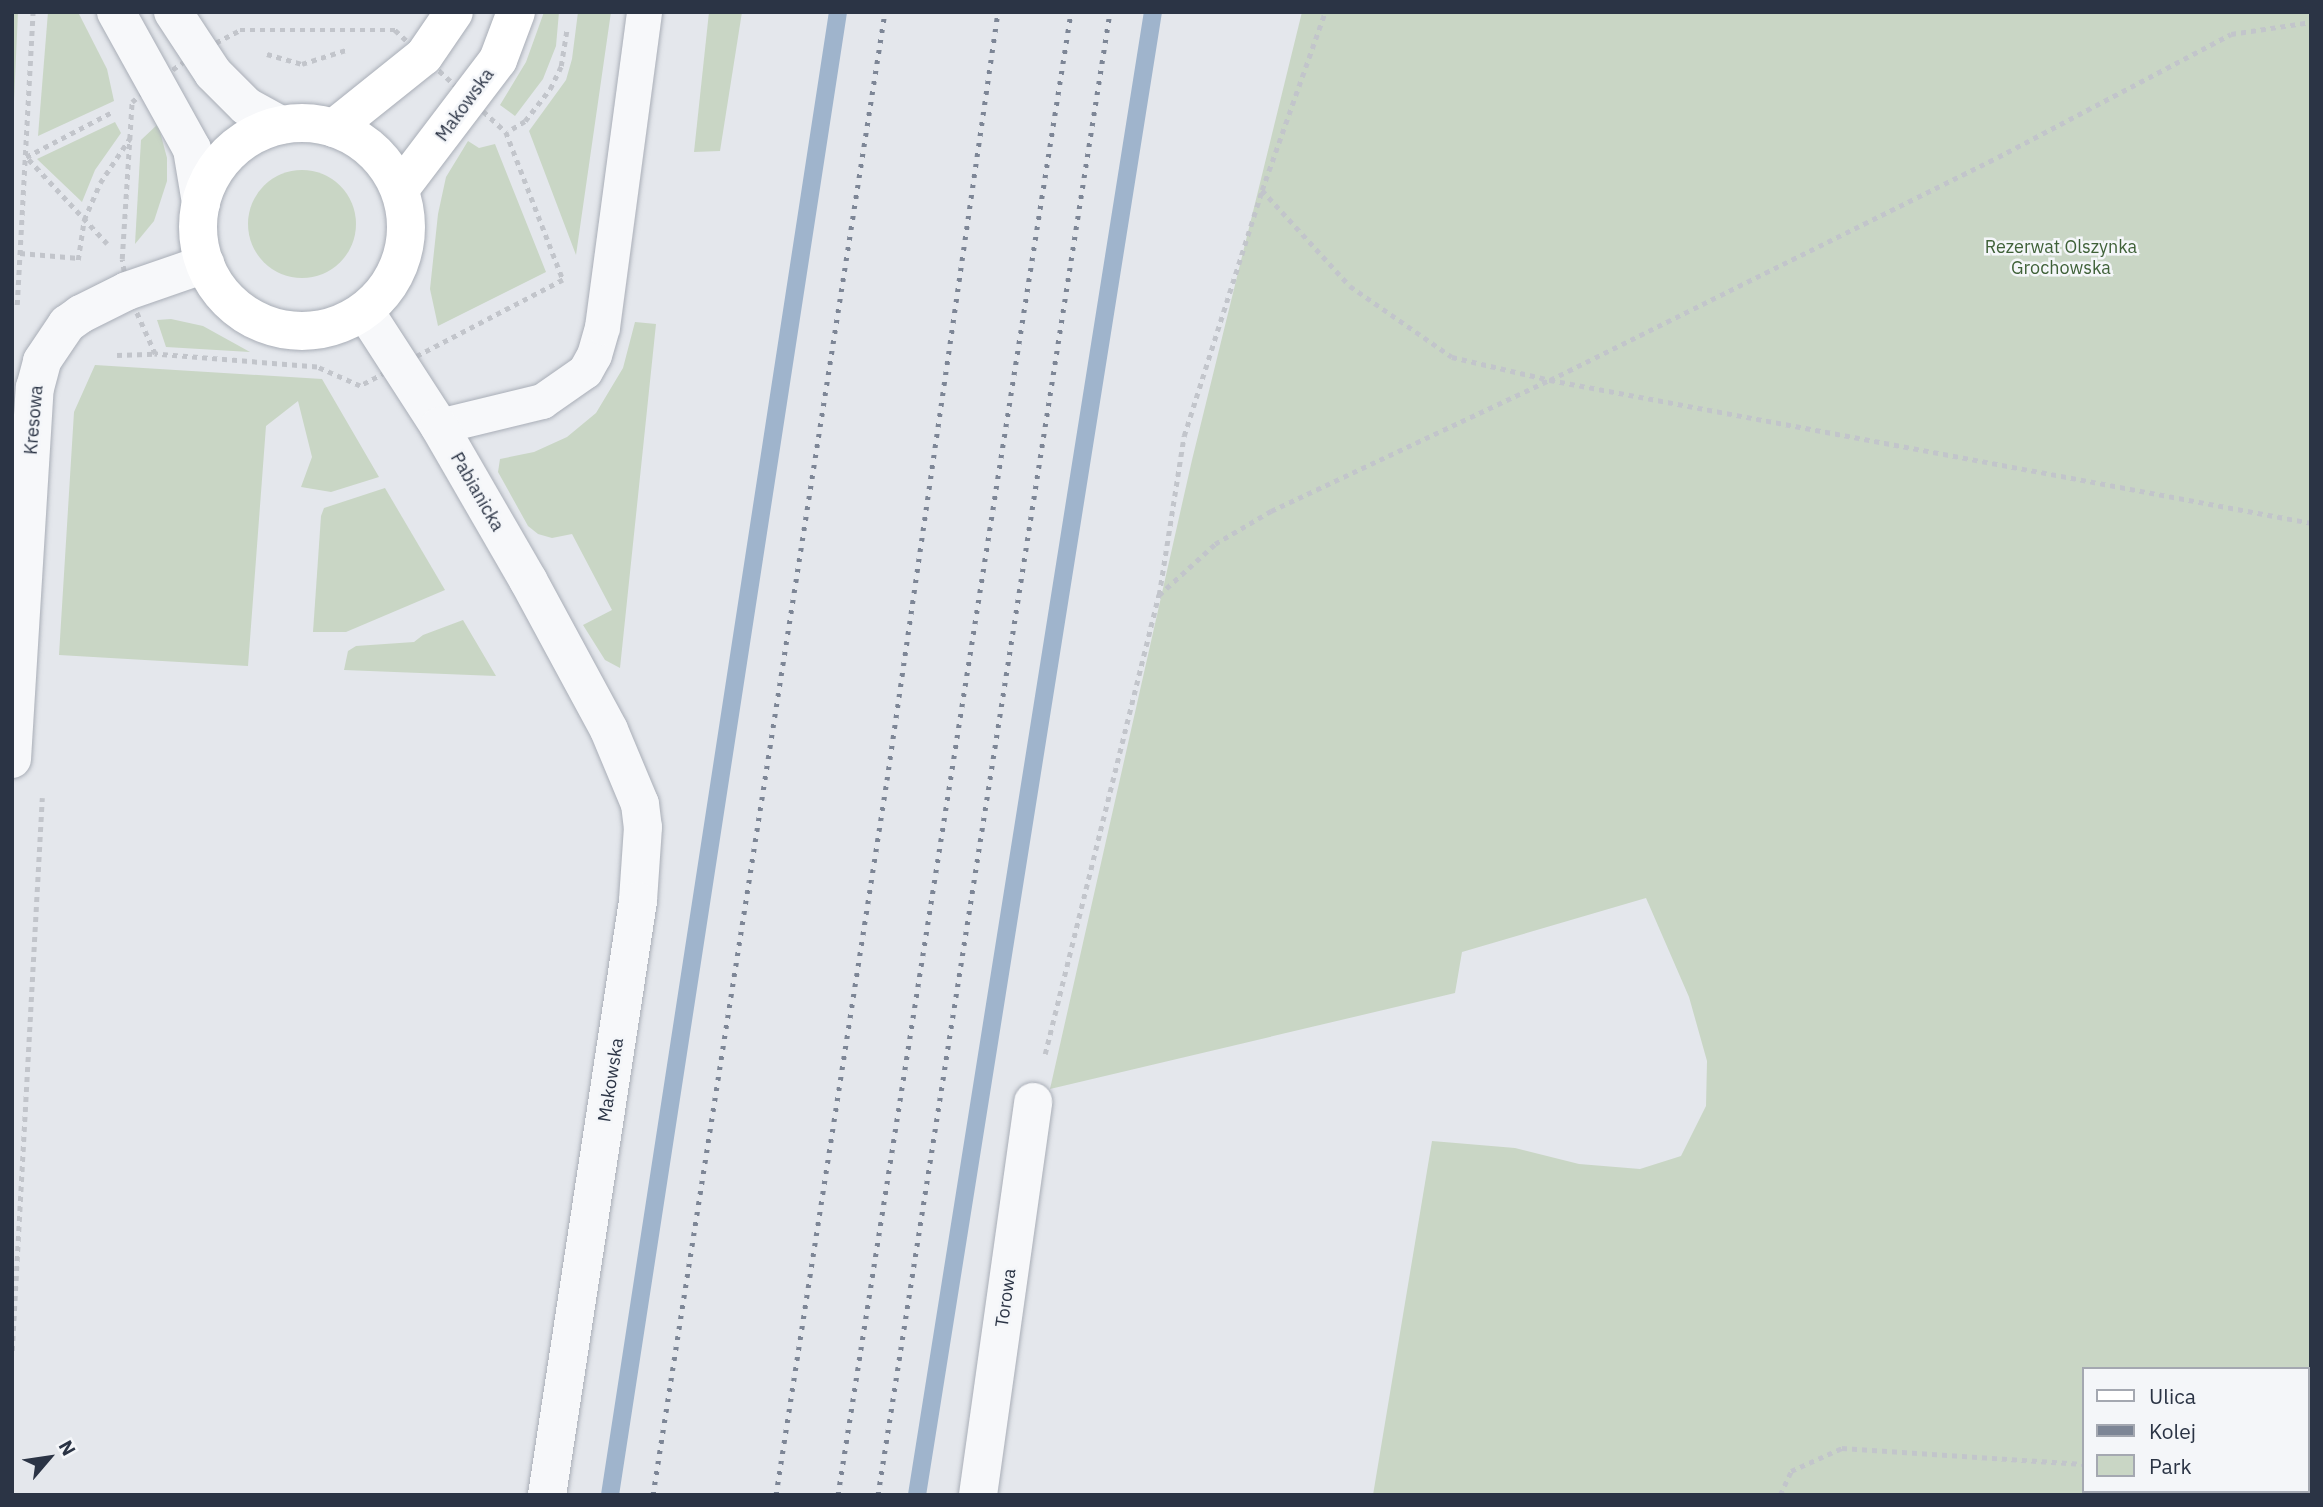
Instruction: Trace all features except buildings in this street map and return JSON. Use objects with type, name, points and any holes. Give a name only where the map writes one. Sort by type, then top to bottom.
[{"type":"street","points":[[117,12],[144,91],[192,149],[201,203],[198,234],[205,264],[233,306],[279,330],[330,329],[366,313],[394,279],[404,251],[407,220],[400,189],[374,152],[334,128],[281,125],[253,134],[231,150],[215,167],[201,203]]},
{"type":"street","points":[[173,12],[198,52],[246,106],[281,125]]},
{"type":"street","points":[[334,128],[424,56],[454,12]]},
{"type":"street","name":"Makowska","points":[[400,189],[498,60],[516,12]]},
{"type":"street","name":"Kresowa","points":[[12,759],[15,655],[35,388],[42,361],[67,324],[120,270],[205,264]]},
{"type":"street","name":"Pabianicka","points":[[366,313],[439,426],[581,676]]},
{"type":"street","name":"Makowska","points":[[547,1495],[636,914],[642,853],[640,804],[609,730],[581,676]]},
{"type":"street","name":"Torowa","points":[[978,1495],[1032,1102]]},
{"type":"lane","points":[[439,426],[542,401],[585,371],[594,355],[602,327],[644,12]]},
{"type":"path","points":[[16,318],[33,12]]},
{"type":"path","points":[[1032,1102],[1159,595],[1184,436],[1262,190],[1325,12]]},
{"type":"path","points":[[1159,595],[1215,544],[1271,511],[1550,380],[1998,157],[2231,34],[2311,22]]},
{"type":"path","points":[[26,158],[144,91],[198,52],[240,30],[395,30],[506,132],[564,280],[360,386],[317,367],[155,354],[114,355]]},
{"type":"path","points":[[120,270],[144,91]]},
{"type":"path","points":[[26,158],[120,270],[155,354]]},
{"type":"path","points":[[1262,190],[1350,286],[1452,357],[1550,380],[2311,523]]},
{"type":"path","points":[[20,253],[89,258]]},
{"type":"path","points":[[12,1351],[43,784]]},
{"type":"path","points":[[1780,1495],[1791,1471],[1842,1448],[2082,1464]]},
{"type":"green space","points":[[12,12],[18,12],[12,146]]},
{"type":"green space","points":[[48,12],[78,12],[107,69],[114,101],[38,136]]},
{"type":"green space","points":[[544,12],[559,12],[556,46],[543,79],[515,116],[500,105],[526,62]]},
{"type":"green space","points":[[578,12],[611,12],[576,255],[529,131],[566,80],[572,59]]},
{"type":"green space","points":[[709,12],[742,12],[720,151],[694,152]]},
{"type":"green space","name":"Rezerwat Olszynka Grochowska","points":[[1302,12],[2311,12],[2311,1495],[1373,1495],[1432,1141],[1515,1148],[1579,1164],[1640,1169],[1681,1156],[1706,1106],[1707,1061],[1689,997],[1646,898],[1462,952],[1455,993],[1050,1089],[1192,460]]},
{"type":"green space","points":[[115,122],[121,133],[95,170],[82,202],[37,159]]},
{"type":"green space","points":[[158,124],[167,158],[167,181],[154,221],[135,244],[141,140]]},
{"type":"green space","points":[[468,141],[479,148],[495,144],[546,272],[438,326],[430,289],[438,214],[446,177]]},
{"type":"green space","points":[[302,170],[332,179],[340,186],[347,194],[356,224],[347,254],[340,262],[332,269],[302,278],[272,269],[264,262],[257,254],[248,224],[257,194],[264,186],[272,179]]},
{"type":"green space","points":[[171,319],[203,326],[250,352],[166,347],[157,320]]},
{"type":"green space","points":[[635,322],[656,324],[620,668],[605,660],[583,625],[612,610],[572,534],[552,538],[538,534],[528,526],[498,472],[500,459],[534,452],[567,437],[596,413],[623,368]]},
{"type":"green space","points":[[95,365],[322,379],[379,477],[331,492],[301,487],[312,457],[298,401],[266,426],[248,666],[59,655],[74,412]]},
{"type":"green space","points":[[385,488],[445,590],[346,632],[313,632],[321,516],[324,508]]},
{"type":"green space","points":[[463,620],[496,676],[344,670],[348,651],[356,646],[414,642],[423,635]]},
{"type":"waterway","points":[[610,1495],[838,12]]},
{"type":"waterway","points":[[917,1495],[1153,12]]},
{"type":"railway","points":[[653,1495],[885,12]]},
{"type":"railway","points":[[776,1495],[887,780],[998,12]]},
{"type":"railway","points":[[838,1495],[1071,12]]},
{"type":"railway","points":[[878,1495],[1110,12]]}]
